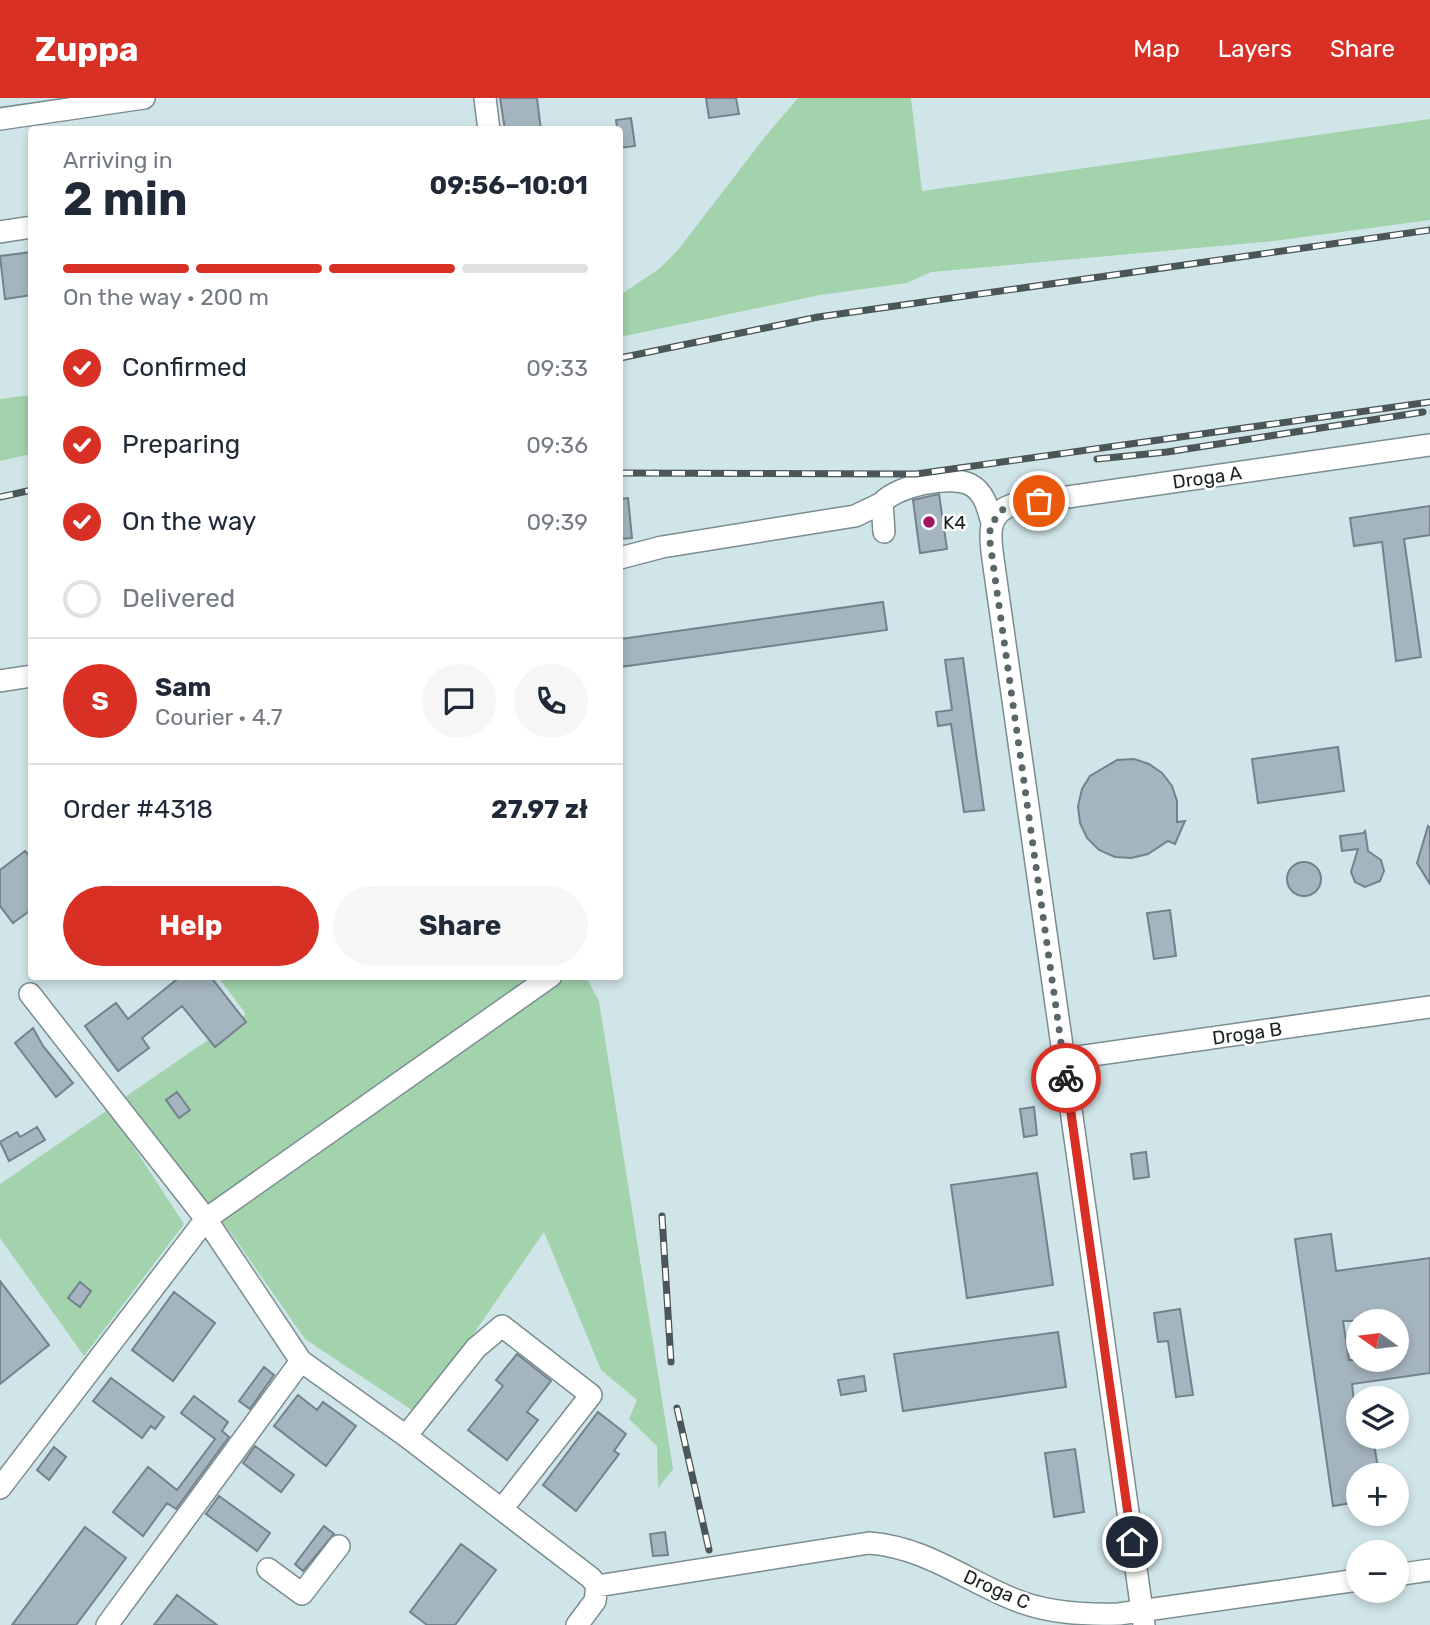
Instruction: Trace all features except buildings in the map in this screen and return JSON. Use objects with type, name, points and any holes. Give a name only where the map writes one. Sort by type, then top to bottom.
[{"type":"street","points":[[0,119],[144,98]]},
{"type":"street","points":[[485,98],[488,126]]},
{"type":"street","points":[[0,232],[28,228]]},
{"type":"street","name":"Droga A","points":[[992,523],[997,513],[1012,505],[1430,445]]},
{"type":"street","points":[[623,557],[662,547],[855,516],[881,503],[891,492],[955,480],[972,485],[984,497],[992,523],[989,535],[1143,1618]]},
{"type":"street","points":[[881,503],[884,532]]},
{"type":"street","points":[[0,681],[28,677]]},
{"type":"street","points":[[0,1488],[206,1219],[545,980]]},
{"type":"street","points":[[30,994],[206,1219],[302,1362],[571,1560],[597,1586],[595,1601],[577,1625]]},
{"type":"street","name":"Droga B","points":[[1064,1059],[1430,1007]]},
{"type":"street","points":[[406,1436],[476,1348],[502,1326],[591,1395],[502,1509]]},
{"type":"street","points":[[107,1625],[302,1362]]},
{"type":"street","name":"Droga C","points":[[597,1586],[869,1543],[919,1553],[1015,1600],[1038,1607],[1089,1615],[1143,1618],[1346,1582]]},
{"type":"street","points":[[268,1569],[302,1594],[339,1546]]},
{"type":"street","points":[[1409,1573],[1430,1570]]},
{"type":"green space","points":[[798,98],[911,98],[922,191],[1430,119],[1430,220],[1274,241],[931,272],[907,283],[820,295],[623,336],[623,293],[659,269],[678,250]]},
{"type":"green space","points":[[28,395],[28,455],[0,461],[0,399]]},
{"type":"green space","points":[[220,980],[588,980],[599,1001],[673,1469],[658,1488],[657,1446],[629,1419],[637,1400],[601,1370],[544,1232],[418,1414],[305,1339],[231,1233],[122,1099],[246,1014]]},
{"type":"green space","points":[[109,1109],[184,1224],[84,1356],[0,1238],[0,1184]]},
{"type":"railway","points":[[623,357],[818,317],[1430,230]]},
{"type":"railway","points":[[623,473],[916,474],[1430,402]]},
{"type":"railway","points":[[1097,459],[1167,452],[1423,412]]},
{"type":"railway","points":[[0,497],[28,491]]},
{"type":"railway","points":[[662,1216],[671,1362]]},
{"type":"railway","points":[[677,1408],[709,1550]]},
{"type":"way so far","points":[[1039,501],[1004,508],[997,513],[989,535],[1066,1078]]},
{"type":"place","name":"K4","points":[[929,522]]},
{"type":"route","points":[[1066,1078],[1132,1542]]}]
